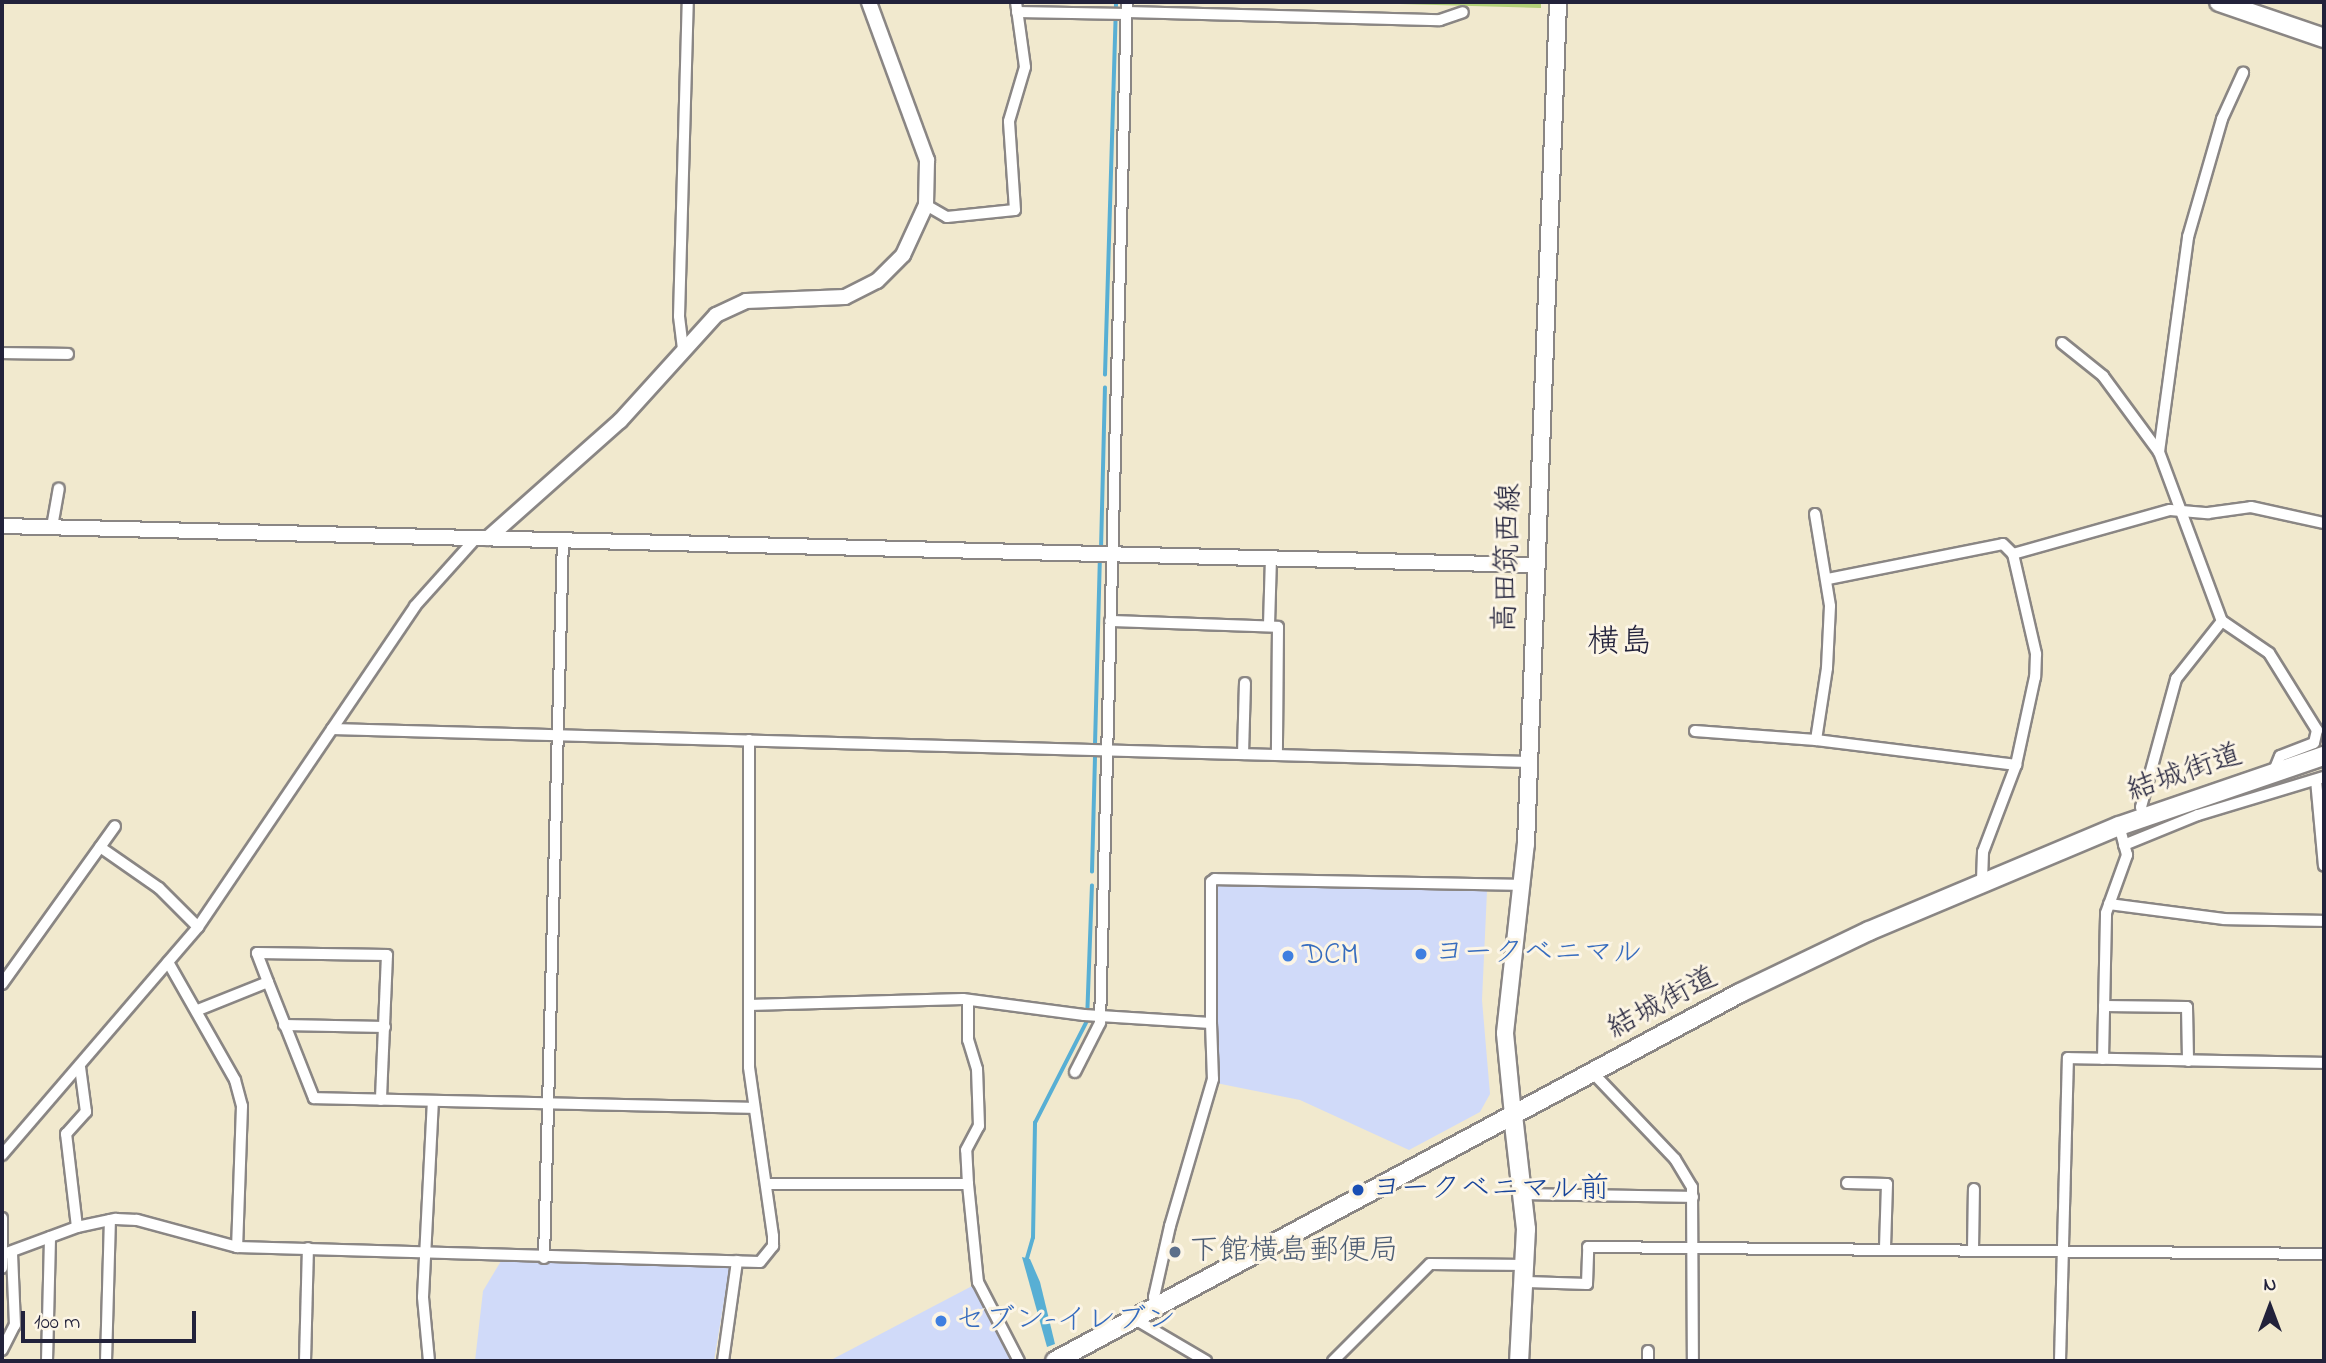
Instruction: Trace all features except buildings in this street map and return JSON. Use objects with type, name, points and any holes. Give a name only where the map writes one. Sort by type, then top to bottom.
[{"type":"main road","name":"高田筑西線","points":[[1513,1115],[1506,1033],[1522,885],[1529,762],[1558,2]]},
{"type":"main road","points":[[2219,2],[2324,38]]},
{"type":"main road","name":"結城街道","points":[[1055,1361],[1740,993],[1982,880],[2119,826],[2196,808],[2273,773],[2324,756]]},
{"type":"main road","points":[[1513,1115],[1524,1194],[1527,1273],[1519,1361]]},
{"type":"street","points":[[683,349],[679,316],[688,2]]},
{"type":"street","points":[[2,1155],[198,927],[415,606],[483,537],[620,421],[705,324],[739,303],[833,300],[877,281],[903,254],[926,205],[928,160],[869,2]]},
{"type":"street","points":[[926,205],[947,218],[1015,210],[1009,121],[1025,67],[1017,7],[1440,20],[1463,12]]},
{"type":"street","points":[[1075,1072],[1093,1015],[1106,751],[1111,621],[1105,554],[1123,11]]},
{"type":"street","points":[[2159,452],[2188,237],[2222,119],[2243,74]]},
{"type":"street","points":[[2062,342],[2103,376],[2159,452],[2182,510],[2189,542],[2222,621],[2269,653],[2317,730],[2314,743],[2280,756],[2273,773]]},
{"type":"street","points":[[2,353],[68,354]]},
{"type":"street","points":[[52,527],[59,489]]},
{"type":"street","points":[[2013,554],[2182,510],[2208,513],[2251,507],[2324,523]]},
{"type":"street","points":[[1815,514],[1828,579],[1827,668],[1816,740]]},
{"type":"street","points":[[2,526],[1536,565]]},
{"type":"street","points":[[544,1258],[563,539]]},
{"type":"street","points":[[1828,579],[2003,544],[2013,554],[2036,654],[2032,697],[2016,765],[1983,852],[1982,880]]},
{"type":"street","points":[[1269,625],[1271,559]]},
{"type":"street","points":[[1111,621],[1269,625],[1279,630],[1277,754]]},
{"type":"street","points":[[2144,818],[2141,807],[2176,679],[2222,621]]},
{"type":"street","points":[[1243,754],[1245,683]]},
{"type":"street","points":[[331,729],[1529,762]]},
{"type":"street","points":[[1695,731],[1816,740],[2016,765]]},
{"type":"street","points":[[2,1268],[8,1253],[77,1227],[110,1220],[137,1220],[237,1247],[428,1251],[544,1258],[760,1262],[773,1245],[767,1185],[754,1108],[749,1005],[749,740]]},
{"type":"street","points":[[2124,845],[2196,808],[2320,778],[2324,866]]},
{"type":"street","points":[[2,984],[115,826]]},
{"type":"street","points":[[2103,1059],[2109,904],[2127,855],[2119,826]]},
{"type":"street","points":[[100,847],[159,888],[198,927]]},
{"type":"street","points":[[1157,1305],[1154,1297],[1170,1226],[1213,1079],[1211,882],[1215,879],[1522,885]]},
{"type":"street","points":[[2109,904],[2224,919],[2324,921]]},
{"type":"street","points":[[381,1100],[387,955],[257,953],[314,1098],[548,1105],[754,1108]]},
{"type":"street","points":[[168,962],[198,1010],[235,1080],[242,1106],[237,1247]]},
{"type":"street","points":[[198,1010],[268,982]]},
{"type":"street","points":[[749,1005],[968,1000],[1093,1015],[1211,1023]]},
{"type":"street","points":[[968,1000],[968,1040],[977,1069],[979,1126],[966,1150],[978,1282],[1019,1361]]},
{"type":"street","points":[[2104,1006],[2187,1007],[2188,1061]]},
{"type":"street","points":[[284,1025],[385,1027]]},
{"type":"street","points":[[2060,1361],[2068,1058],[2324,1063]]},
{"type":"street","points":[[77,1227],[66,1134],[86,1112],[80,1067]]},
{"type":"street","points":[[1593,1073],[1675,1159],[1692,1187],[1693,1361]]},
{"type":"street","points":[[429,1361],[424,1297],[433,1102]]},
{"type":"street","points":[[1847,1183],[1887,1184],[1885,1248]]},
{"type":"street","points":[[767,1185],[968,1184]]},
{"type":"street","points":[[1973,1250],[1974,1189]]},
{"type":"street","points":[[1524,1194],[1693,1197]]},
{"type":"street","points":[[2,1218],[15,1325],[2,1350]]},
{"type":"street","points":[[106,1361],[110,1220]]},
{"type":"street","points":[[47,1361],[50,1237]]},
{"type":"street","points":[[1333,1361],[1430,1264],[1527,1273],[1587,1283],[1588,1247],[1694,1245],[2324,1254]]},
{"type":"street","points":[[305,1361],[308,1248]]},
{"type":"street","points":[[723,1361],[737,1261]]},
{"type":"street","points":[[1133,1318],[1206,1361]]},
{"type":"shaded area","points":[[1214,883],[1487,891],[1482,1000],[1490,1094],[1480,1112],[1409,1150],[1300,1100],[1216,1083]]},
{"type":"shaded area","points":[[501,1261],[730,1265],[714,1361],[475,1361],[483,1291]]},
{"type":"shaded area","points":[[974,1285],[1012,1361],[829,1361]]},
{"type":"green space","points":[[1328,2],[1541,2],[1541,8]]},
{"type":"water","points":[[1022,1257],[1030,1259],[1040,1282],[1055,1344],[1047,1347]]},
{"type":"waterway","points":[[1105,375],[1116,2]]},
{"type":"waterway","points":[[1101,550],[1105,388]]},
{"type":"waterway","points":[[1095,745],[1100,558]]},
{"type":"waterway","points":[[1092,872],[1095,755]]},
{"type":"waterway","points":[[1026,1262],[1033,1238],[1035,1123],[1087,1021],[1092,886]]},
{"type":"place","name":"ヨークベニマル","points":[[1421,954]]},
{"type":"place","name":"DCM","points":[[1288,956]]},
{"type":"place","name":"ヨークベニマル前","points":[[1358,1190]]},
{"type":"place","name":"下館横島郵便局","points":[[1175,1252]]},
{"type":"place","name":"セブン-イレブン","points":[[941,1321]]},
{"type":"district","name":"横島","points":[[1620,644]]}]
